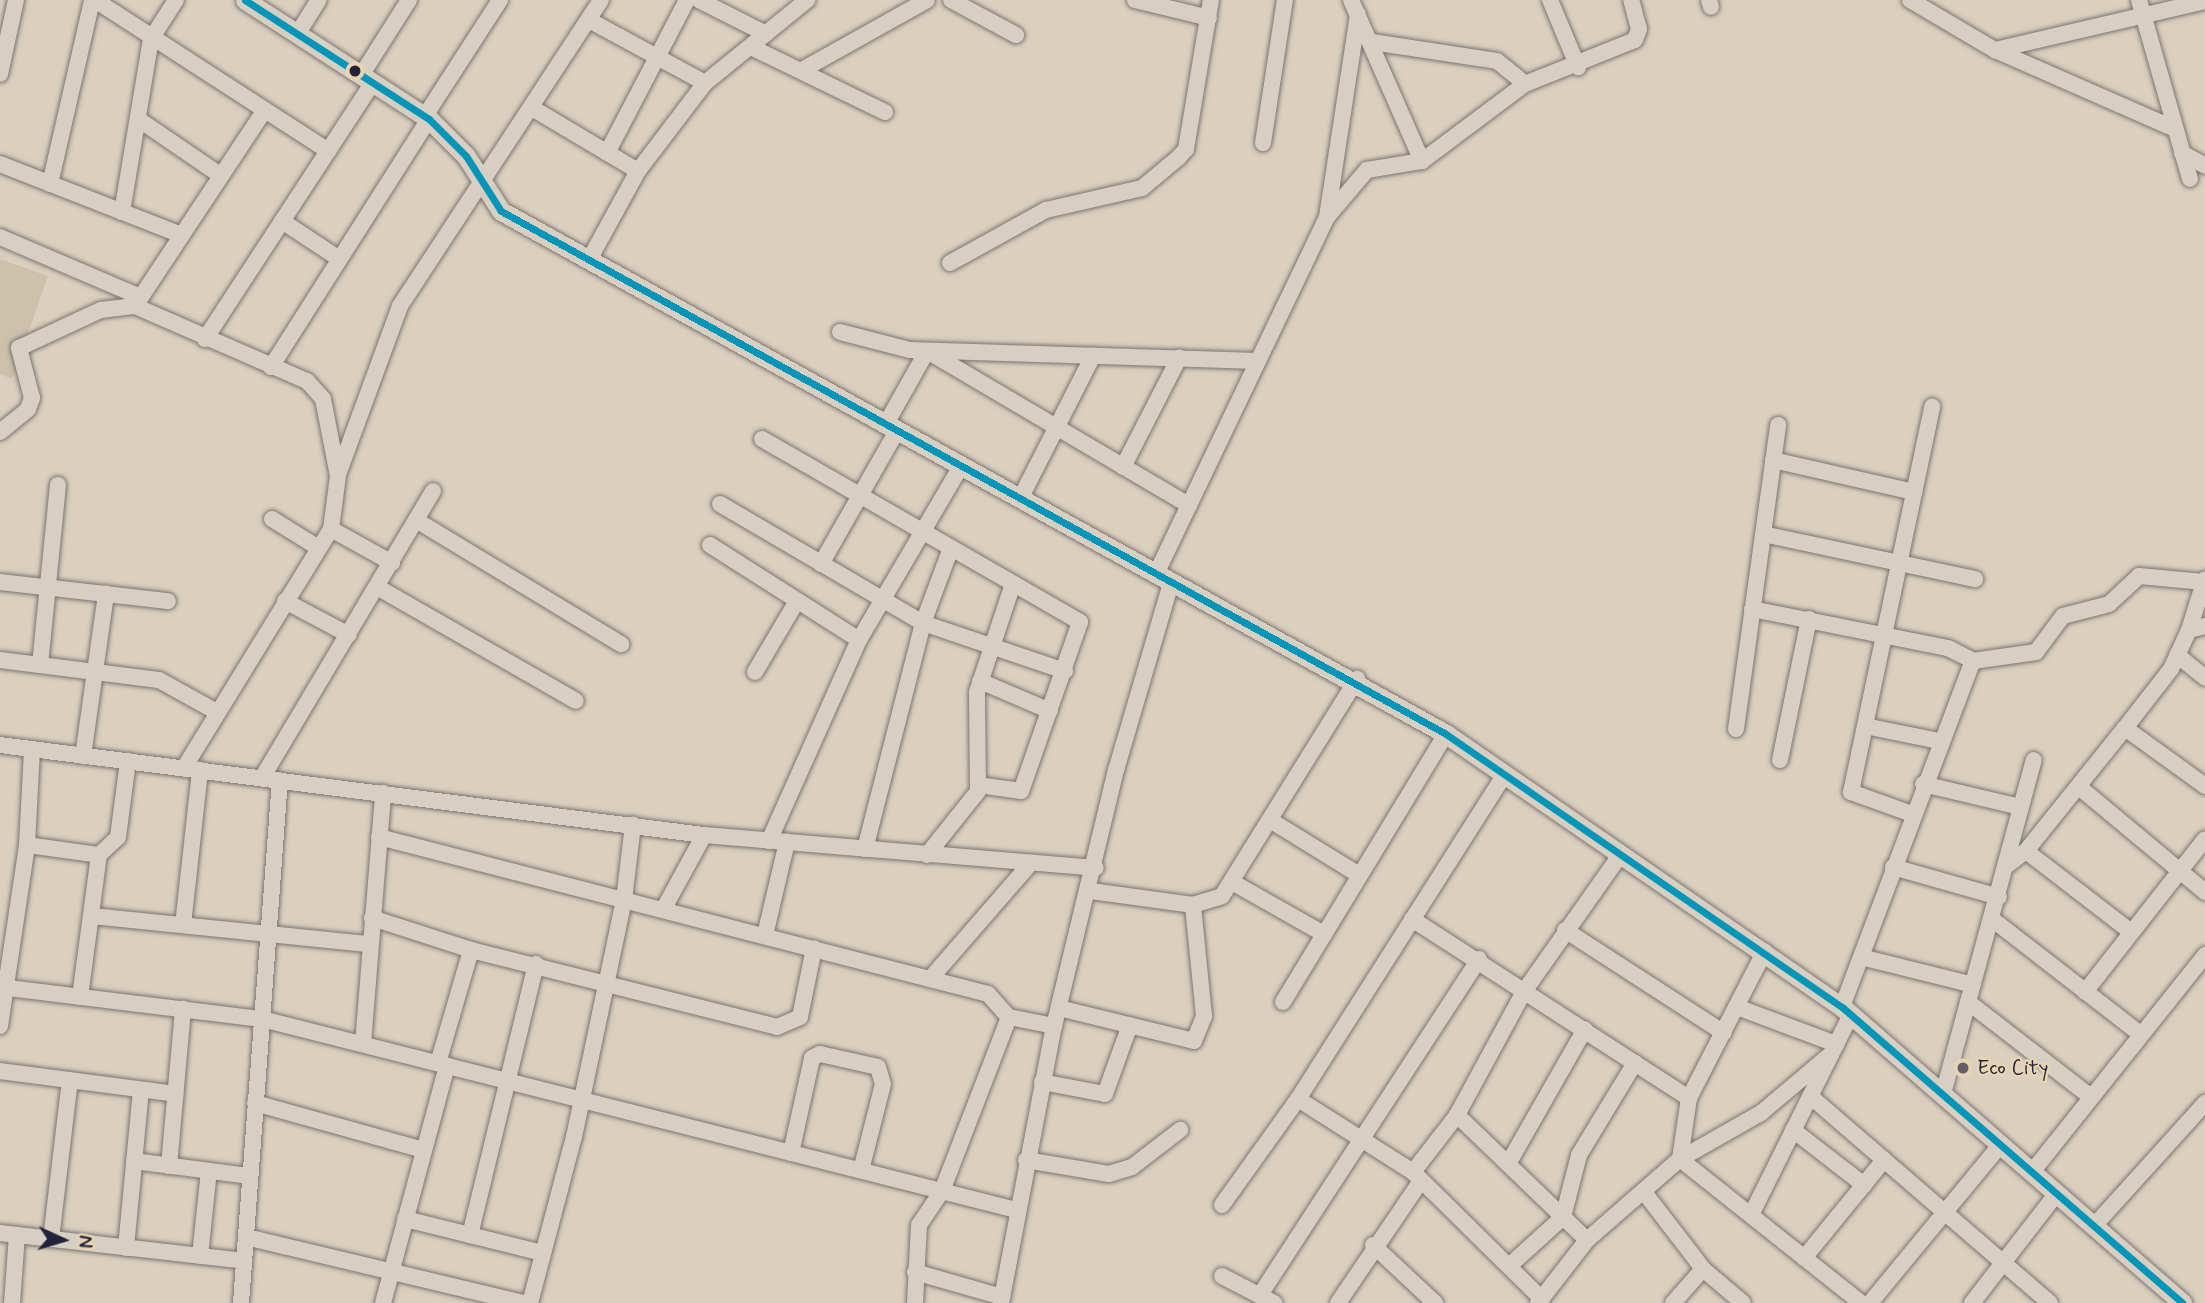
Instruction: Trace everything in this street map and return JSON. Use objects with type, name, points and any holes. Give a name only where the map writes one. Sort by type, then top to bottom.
[{"type":"main road","points":[[245,0],[427,117],[466,156],[482,186],[501,211],[1164,579],[1357,679],[1446,734],[1765,951],[1847,1010],[2094,1226],[2174,1301]]},
{"type":"street","points":[[0,74],[16,0]]},
{"type":"street","points":[[50,184],[94,0],[328,151]]},
{"type":"street","points":[[122,212],[151,38],[176,0]]},
{"type":"street","points":[[298,33],[319,0]]},
{"type":"street","points":[[205,339],[328,151],[410,0]]},
{"type":"street","points":[[271,367],[500,0]]},
{"type":"street","points":[[183,925],[192,769],[217,712],[317,547],[331,529],[338,476],[400,306],[482,186],[601,0]]},
{"type":"street","points":[[607,153],[687,0]]},
{"type":"street","points":[[699,0],[766,34]]},
{"type":"street","points":[[589,260],[638,171],[705,83],[807,0]]},
{"type":"street","points":[[802,70],[927,0]]},
{"type":"street","points":[[951,0],[1016,35]]},
{"type":"street","points":[[1135,0],[1209,18]]},
{"type":"street","points":[[950,263],[1046,210],[1142,188],[1178,158],[1186,149],[1211,0]]},
{"type":"street","points":[[1263,143],[1285,0]]},
{"type":"street","points":[[1550,0],[1578,67]]},
{"type":"street","points":[[915,1272],[1002,1300],[1016,1210],[1054,1026],[1091,891],[1116,770],[1164,579],[1189,505],[1327,217],[1367,170],[1422,161],[1525,84],[1578,67],[1639,36],[1630,0]]},
{"type":"street","points":[[1910,0],[1995,50],[2175,129]]},
{"type":"street","points":[[2139,0],[2190,179]]},
{"type":"street","points":[[1995,50],[2205,1]]},
{"type":"street","points":[[1355,7],[1422,161]]},
{"type":"street","points":[[1327,217],[1355,7]]},
{"type":"street","points":[[589,20],[705,83]]},
{"type":"street","points":[[1372,42],[1497,61],[1525,84]]},
{"type":"street","points":[[751,47],[885,112]]},
{"type":"street","points":[[532,108],[638,171]]},
{"type":"street","points":[[0,432],[28,410],[32,398],[19,348],[67,321],[138,302],[179,234],[264,111]]},
{"type":"street","points":[[138,119],[220,174]]},
{"type":"street","points":[[2182,153],[2205,166]]},
{"type":"street","points":[[0,164],[179,234]]},
{"type":"street","points":[[282,221],[338,258]]},
{"type":"street","points":[[0,237],[138,302],[205,339],[307,381],[323,399],[338,476]]},
{"type":"street","points":[[840,331],[890,348],[927,351],[1258,361]]},
{"type":"street","points":[[927,351],[1189,505]]},
{"type":"street","points":[[821,564],[860,495],[927,351]]},
{"type":"street","points":[[1020,499],[1093,356]]},
{"type":"street","points":[[1123,467],[1179,358]]},
{"type":"street","points":[[1912,814],[1851,792],[1931,406]]},
{"type":"street","points":[[1736,729],[1778,425]]},
{"type":"street","points":[[762,439],[1080,622],[1021,791],[979,785]]},
{"type":"street","points":[[1773,460],[1914,492]]},
{"type":"street","points":[[769,841],[859,640],[961,466]]},
{"type":"street","points":[[40,665],[58,485]]},
{"type":"street","points":[[262,778],[433,491]]},
{"type":"street","points":[[720,504],[923,623],[1065,671]]},
{"type":"street","points":[[272,519],[317,547]]},
{"type":"street","points":[[415,520],[621,644]]},
{"type":"street","points":[[331,529],[392,563]]},
{"type":"street","points":[[1763,534],[1975,579]]},
{"type":"street","points":[[710,545],[859,640]]},
{"type":"street","points":[[865,849],[923,623],[951,548]]},
{"type":"street","points":[[1752,609],[1884,634],[1973,660],[2036,652],[2063,616],[2109,604],[2139,576],[2204,580],[2189,630],[2177,655],[2079,787],[2026,851],[2006,866]]},
{"type":"street","points":[[0,582],[168,601]]},
{"type":"street","points":[[927,855],[973,802],[979,785],[975,709],[980,681],[1013,584]]},
{"type":"street","points":[[377,587],[576,701]]},
{"type":"street","points":[[83,755],[106,594]]},
{"type":"street","points":[[285,601],[349,635]]},
{"type":"street","points":[[755,672],[797,601]]},
{"type":"street","points":[[1780,760],[1809,619]]},
{"type":"street","points":[[2189,630],[2205,626]]},
{"type":"street","points":[[2177,655],[2205,678]]},
{"type":"street","points":[[0,660],[159,680],[217,712]]},
{"type":"street","points":[[1751,1215],[1833,1049],[1861,957],[1912,814],[1973,660]]},
{"type":"street","points":[[1091,891],[1193,905],[1222,896],[1357,679]]},
{"type":"street","points":[[980,681],[1050,711]]},
{"type":"street","points":[[1865,726],[1939,741]]},
{"type":"street","points":[[2125,728],[2205,786]]},
{"type":"street","points":[[1283,1002],[1446,734]]},
{"type":"street","points":[[0,745],[704,835],[1096,869]]},
{"type":"street","points":[[0,1026],[7,902],[27,845],[32,749]]},
{"type":"street","points":[[1943,1094],[1999,897],[2034,760]]},
{"type":"street","points":[[80,997],[99,855],[118,837],[128,761]]},
{"type":"street","points":[[1222,1205],[1298,1099],[1505,774]]},
{"type":"street","points":[[241,1303],[280,780]]},
{"type":"street","points":[[1923,784],[2020,807]]},
{"type":"street","points":[[2079,787],[2205,892]]},
{"type":"street","points":[[363,1044],[383,793]]},
{"type":"street","points":[[1270,820],[1359,875]]},
{"type":"street","points":[[530,1303],[607,984],[624,900],[633,825]]},
{"type":"street","points":[[663,909],[704,835]]},
{"type":"street","points":[[379,836],[988,994],[1009,1017],[1054,1026]]},
{"type":"street","points":[[2085,992],[2205,839]]},
{"type":"street","points":[[765,935],[787,842]]},
{"type":"street","points":[[27,845],[99,855]]},
{"type":"street","points":[[2026,851],[2131,932]]},
{"type":"street","points":[[1338,1303],[1457,1115],[1525,990],[1621,853]]},
{"type":"street","points":[[930,979],[1031,863]]},
{"type":"street","points":[[1893,867],[1999,897]]},
{"type":"street","points":[[1232,881],[1324,934]]},
{"type":"street","points":[[1059,1008],[1194,1041],[1204,1029],[1193,905]]},
{"type":"street","points":[[92,916],[370,944]]},
{"type":"street","points":[[372,918],[471,950],[792,1026],[800,1017],[814,948]]},
{"type":"street","points":[[1412,919],[1479,959],[1689,1098]]},
{"type":"street","points":[[1992,919],[2140,1034]]},
{"type":"street","points":[[1565,930],[1724,1033]]},
{"type":"street","points":[[383,1303],[471,950]]},
{"type":"street","points":[[1680,1159],[1689,1098],[1765,951]]},
{"type":"street","points":[[2032,1172],[2205,955]]},
{"type":"street","points":[[1861,957],[1973,985]]},
{"type":"street","points":[[1222,1276],[1267,1299],[1360,1138],[1479,959]]},
{"type":"street","points":[[470,1235],[536,964]]},
{"type":"street","points":[[2,987],[262,1018],[1016,1210]]},
{"type":"street","points":[[1968,1002],[2091,1097]]},
{"type":"street","points":[[1737,1007],[1833,1049]]},
{"type":"street","points":[[170,1166],[183,1009]]},
{"type":"street","points":[[915,1303],[919,1224],[942,1191],[1009,1017]]},
{"type":"street","points":[[1042,1082],[1105,1094],[1130,1026]]},
{"type":"street","points":[[1508,1164],[1584,1029]]},
{"type":"street","points":[[1298,1099],[1417,1177],[1509,1266],[1540,1301],[1587,1240],[1680,1159],[1761,1113],[1833,1049]]},
{"type":"street","points":[[791,1153],[813,1058],[820,1054],[878,1067],[883,1084],[861,1170]]},
{"type":"street","points":[[1509,1266],[1563,1217],[1578,1155],[1635,1063]]},
{"type":"street","points":[[0,1071],[176,1094]]},
{"type":"street","points":[[51,1239],[70,1080]]},
{"type":"street","points":[[125,1248],[142,1090]]},
{"type":"street","points":[[1810,1096],[2050,1303]]},
{"type":"street","points":[[255,1103],[423,1150]]},
{"type":"street","points":[[2094,1226],[2205,1103]]},
{"type":"street","points":[[1457,1115],[1587,1240]]},
{"type":"street","points":[[1026,1160],[1109,1174],[1132,1167],[1180,1130]]},
{"type":"street","points":[[1793,1130],[1864,1185]]},
{"type":"street","points":[[1870,1303],[2001,1144]]},
{"type":"street","points":[[1680,1159],[1861,1303]]},
{"type":"street","points":[[1804,1258],[1884,1160]]},
{"type":"street","points":[[134,1161],[250,1177]]},
{"type":"street","points":[[200,1256],[209,1171]]},
{"type":"street","points":[[1644,1192],[1703,1269],[1743,1303]]},
{"type":"street","points":[[1972,1303],[2056,1193]]},
{"type":"street","points":[[405,1219],[542,1253]]},
{"type":"street","points":[[0,1233],[244,1261]]},
{"type":"street","points":[[12,1303],[17,1235]]},
{"type":"street","points":[[246,1237],[524,1303]]},
{"type":"street","points":[[1373,1245],[1435,1303]]},
{"type":"street","points":[[1673,1303],[1703,1269]]},
{"type":"shaded area","points":[[0,259],[48,276],[12,379],[0,374]]},
{"type":"transit line","points":[[245,0],[429,119],[466,156],[501,211],[1446,734],[1842,1007],[2182,1303]]},
{"type":"place","name":"Eco City","points":[[1963,1068]]}]
